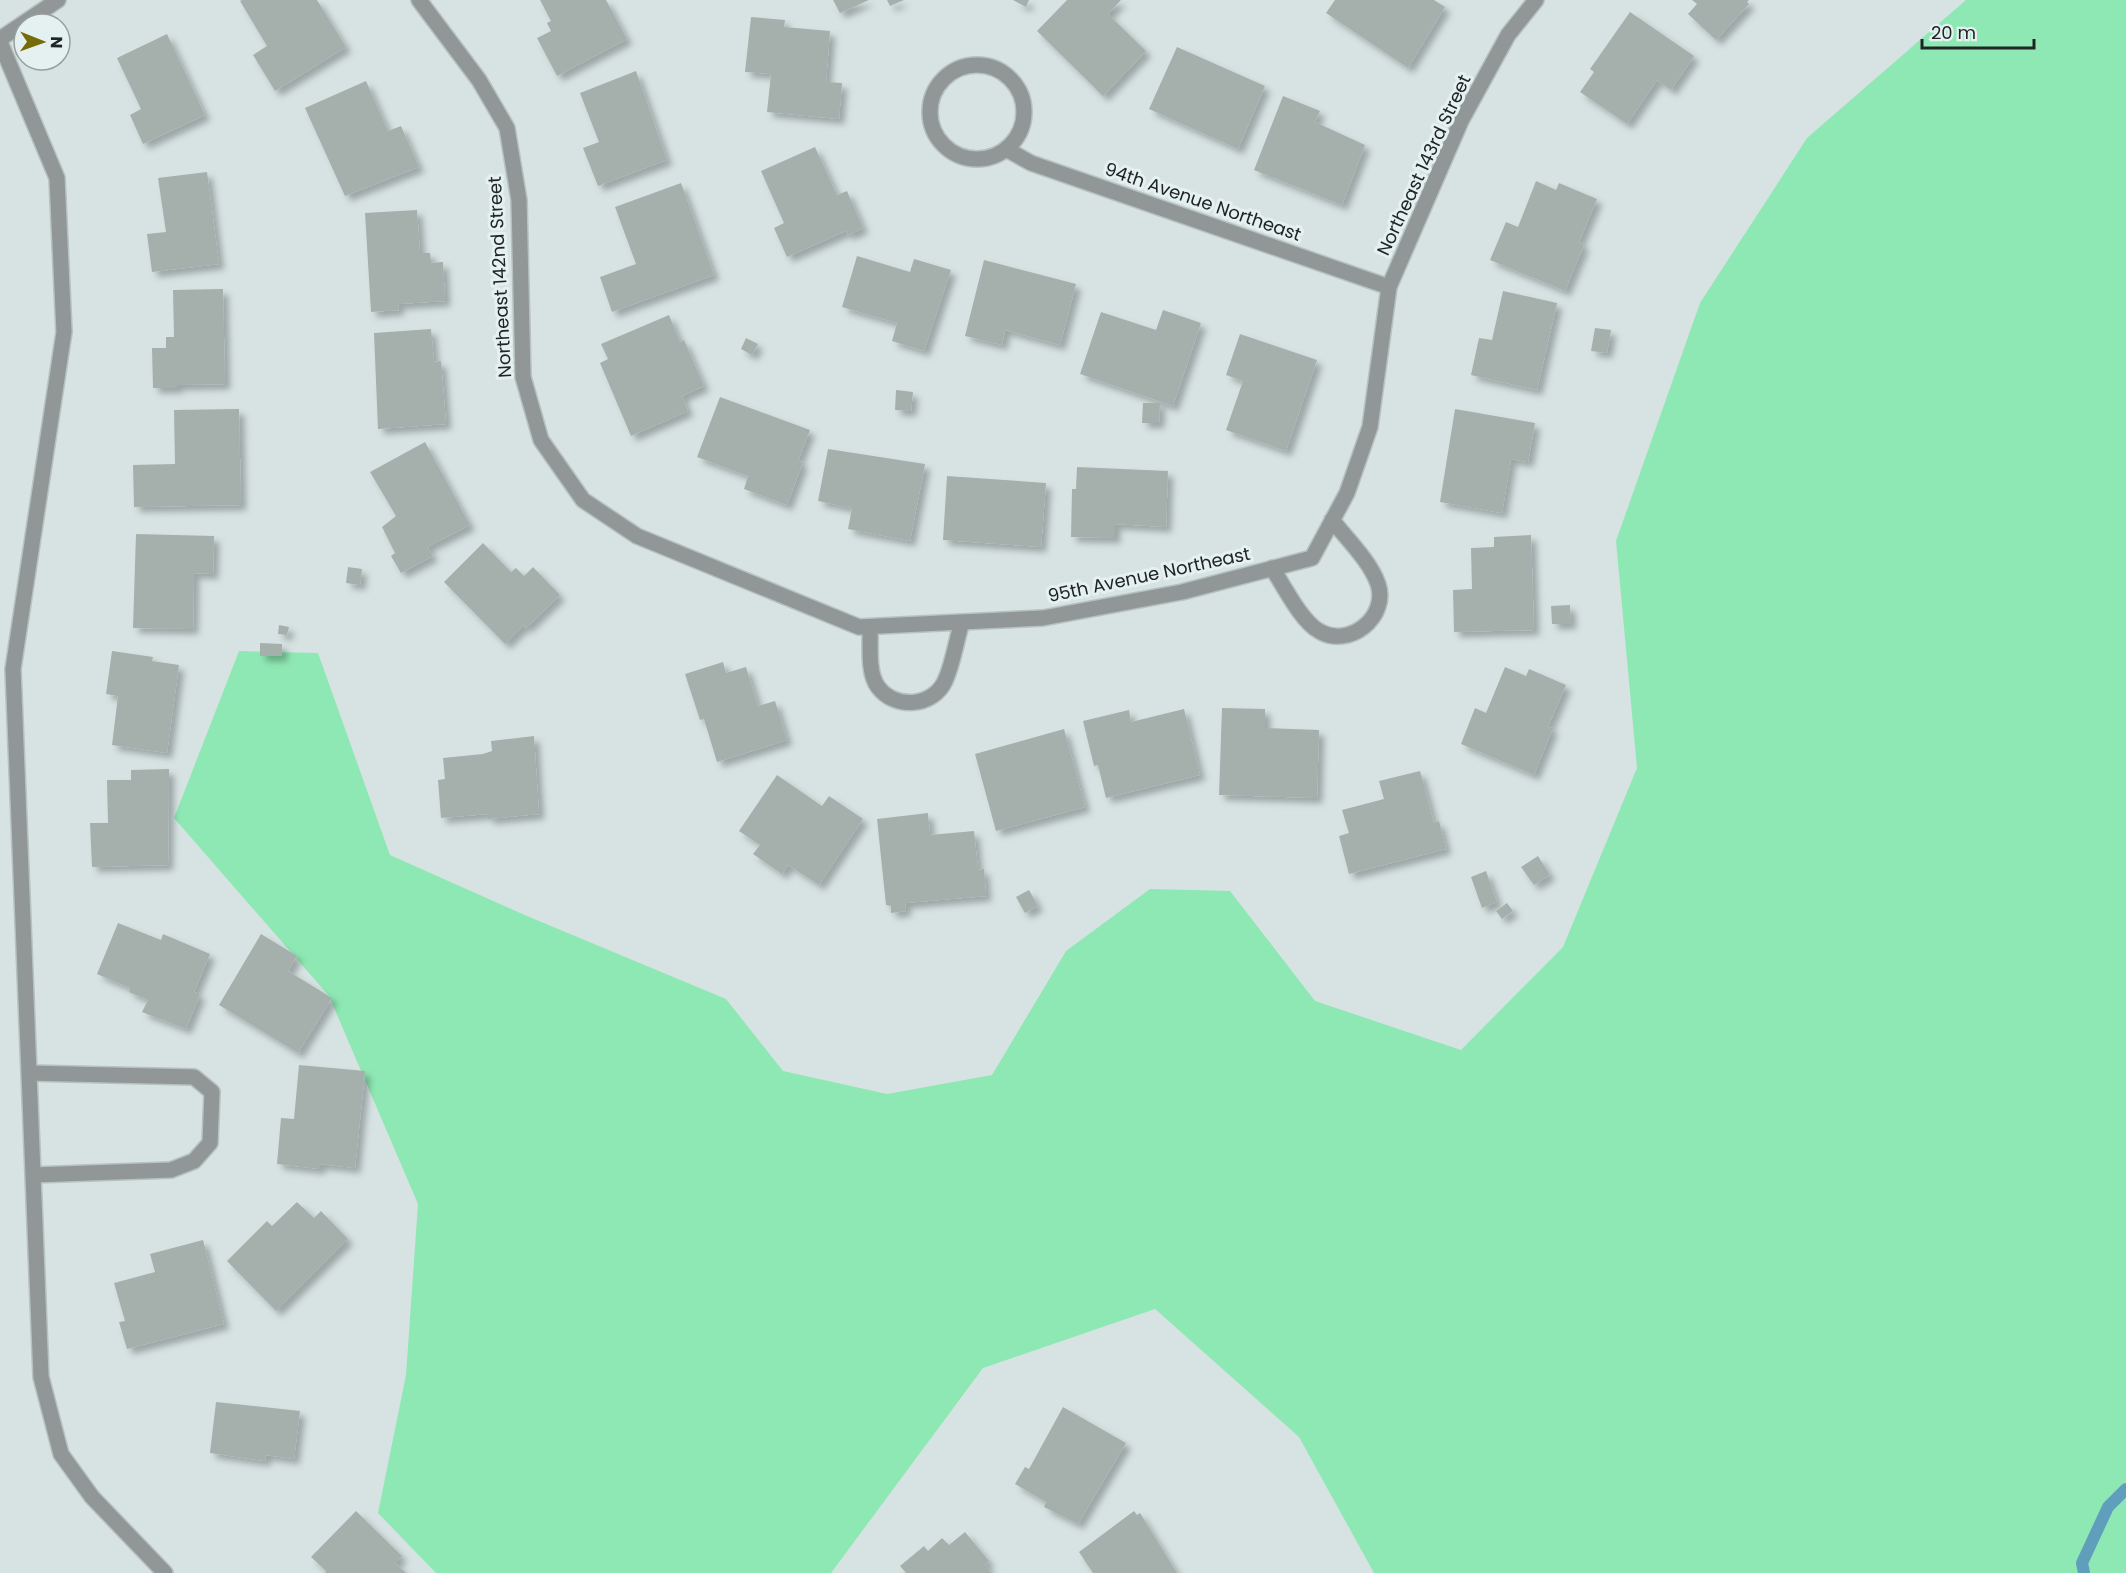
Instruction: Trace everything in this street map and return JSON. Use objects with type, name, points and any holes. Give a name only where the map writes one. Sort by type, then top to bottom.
[{"type":"street","points":[[58,0],[0,40],[57,178],[64,332],[7,668],[29,1073],[40,1377],[61,1454],[92,1497],[165,1573]]},
{"type":"street","name":"Northeast 142nd Street","points":[[419,0],[479,80],[507,128],[519,200],[523,377],[541,440],[583,500],[637,536]]},
{"type":"street","name":"Northeast 143rd Street","points":[[1389,287],[1461,121],[1508,35],[1536,0]]},
{"type":"street","points":[[978,64],[994,67],[1008,76],[1019,89],[1024,105],[1024,122],[1017,137],[1006,149],[992,157],[975,160],[959,156],[945,148],[935,134],[930,119],[930,102],[936,86],[947,74],[962,66],[978,64]]},
{"type":"street","name":"94th Avenue Northeast","points":[[1006,149],[1031,163],[1389,287]]},
{"type":"street","name":"95th Avenue Northeast","points":[[637,536],[859,627],[1043,618],[1182,592],[1312,558],[1347,493],[1370,428],[1389,287]]},
{"type":"street","name":"95th Avenue Northeast","points":[[1272,568],[1309,622],[1319,631],[1346,636],[1358,632],[1369,623],[1376,612],[1379,587],[1374,575],[1332,520]]},
{"type":"street","points":[[870,627],[872,669],[878,687],[898,701],[910,703],[930,697],[945,681],[962,622]]},
{"type":"street","points":[[29,1073],[194,1077],[212,1092],[210,1143],[194,1161],[171,1170],[33,1175]]},
{"type":"green space","points":[[1966,0],[2126,0],[2126,1573],[1374,1573],[1299,1437],[1155,1309],[983,1368],[831,1573],[436,1573],[378,1513],[406,1375],[418,1204],[329,996],[174,818],[239,651],[318,653],[390,855],[527,916],[726,999],[783,1071],[887,1094],[992,1075],[1066,951],[1150,889],[1230,891],[1315,1001],[1461,1050],[1563,947],[1637,768],[1616,541],[1700,303],[1807,138]]},
{"type":"building","points":[[317,0],[346,47],[275,91],[253,55],[267,46],[240,1]]},
{"type":"building","points":[[540,0],[606,0],[627,39],[557,76],[537,38],[551,31],[547,23],[551,21]]},
{"type":"building","points":[[833,0],[869,0],[840,13]]},
{"type":"building","points":[[887,0],[904,0],[890,6]]},
{"type":"building","points":[[1013,0],[1029,0],[1026,7]]},
{"type":"building","points":[[1067,0],[1121,0],[1108,14],[1146,51],[1103,96],[1037,31]]},
{"type":"building","points":[[1335,0],[1434,0],[1445,7],[1408,68],[1326,13]]},
{"type":"building","points":[[1692,0],[1749,0],[1747,2],[1749,4],[1716,40],[1688,14],[1697,4]]},
{"type":"building","points":[[1630,12],[1694,56],[1671,90],[1657,80],[1627,124],[1580,92],[1594,72],[1590,69]]},
{"type":"building","points":[[751,17],[785,20],[784,27],[830,31],[826,82],[842,83],[839,119],[767,112],[771,74],[745,72]]},
{"type":"building","points":[[167,34],[205,115],[143,144],[130,115],[141,109],[117,58]]},
{"type":"building","points":[[1177,47],[1265,86],[1238,149],[1149,109]]},
{"type":"building","points":[[636,71],[667,160],[598,186],[583,148],[599,142],[580,93]]},
{"type":"building","points":[[366,81],[388,131],[401,126],[419,167],[345,196],[305,108]]},
{"type":"building","points":[[1283,96],[1320,111],[1315,122],[1365,145],[1342,205],[1254,170]]},
{"type":"building","points":[[815,147],[837,195],[847,191],[863,228],[848,235],[846,231],[787,257],[774,228],[784,223],[761,171]]},
{"type":"building","points":[[207,172],[219,264],[152,272],[147,234],[166,232],[158,178]]},
{"type":"building","points":[[1536,181],[1556,190],[1559,183],[1597,199],[1579,242],[1584,245],[1565,291],[1490,260],[1506,222],[1518,227]]},
{"type":"building","points":[[681,183],[714,275],[612,312],[600,277],[636,264],[615,207]]},
{"type":"building","points":[[417,210],[420,253],[430,253],[431,263],[443,262],[445,301],[398,304],[399,310],[371,312],[365,213]]},
{"type":"building","points":[[857,256],[910,272],[914,259],[951,270],[924,351],[892,341],[897,323],[842,307]]},
{"type":"building","points":[[984,260],[1076,284],[1060,345],[1005,330],[1002,345],[965,336]]},
{"type":"building","points":[[223,289],[225,384],[153,388],[152,348],[166,348],[166,337],[174,337],[173,290]]},
{"type":"building","points":[[1503,291],[1557,303],[1537,390],[1471,375],[1479,338],[1492,340]]},
{"type":"building","points":[[1163,310],[1201,323],[1173,406],[1080,374],[1101,312],[1156,330]]},
{"type":"building","points":[[669,315],[680,342],[684,340],[704,386],[682,396],[688,411],[631,436],[600,363],[608,359],[601,344]]},
{"type":"building","points":[[1595,328],[1611,330],[1607,353],[1591,351]]},
{"type":"building","points":[[431,329],[434,362],[441,361],[446,424],[378,429],[374,333]]},
{"type":"building","points":[[1240,334],[1317,360],[1286,451],[1226,430],[1243,381],[1226,375]]},
{"type":"building","points":[[746,338],[758,344],[752,355],[741,349]]},
{"type":"building","points":[[896,390],[913,392],[911,411],[895,410]]},
{"type":"building","points":[[720,397],[810,430],[798,461],[803,462],[787,505],[744,489],[748,476],[697,457]]},
{"type":"building","points":[[1143,403],[1160,403],[1159,423],[1142,423]]},
{"type":"building","points":[[239,409],[241,505],[134,507],[133,465],[175,464],[174,410]]},
{"type":"building","points":[[1455,409],[1535,423],[1528,462],[1511,459],[1502,513],[1440,502]]},
{"type":"building","points":[[425,442],[470,525],[427,547],[433,556],[401,573],[391,556],[395,553],[382,527],[396,516],[370,472]]},
{"type":"building","points":[[828,449],[925,464],[910,541],[848,529],[852,508],[818,501]]},
{"type":"building","points":[[1077,467],[1168,471],[1166,527],[1115,524],[1115,538],[1071,537],[1072,489],[1076,489]]},
{"type":"building","points":[[947,476],[1046,483],[1041,547],[943,540]]},
{"type":"building","points":[[136,534],[214,536],[213,574],[194,573],[193,629],[133,628]]},
{"type":"building","points":[[1531,535],[1534,630],[1454,632],[1453,590],[1472,589],[1471,548],[1494,547],[1494,537]]},
{"type":"building","points":[[483,543],[511,572],[516,568],[524,576],[533,567],[560,595],[526,628],[524,625],[505,644],[444,582]]},
{"type":"building","points":[[348,567],[362,569],[360,585],[346,583]]},
{"type":"building","points":[[1570,605],[1571,624],[1552,624],[1551,606]]},
{"type":"building","points":[[279,625],[289,627],[287,635],[278,634]]},
{"type":"building","points":[[260,643],[282,644],[282,656],[260,656]]},
{"type":"building","points":[[112,651],[153,657],[152,661],[179,665],[167,753],[112,745],[118,696],[106,694]]},
{"type":"building","points":[[723,662],[726,673],[746,667],[758,706],[775,701],[787,740],[717,762],[704,719],[700,720],[685,674]]},
{"type":"building","points":[[1505,667],[1526,676],[1529,669],[1566,685],[1548,727],[1553,728],[1534,775],[1461,744],[1475,708],[1486,713]]},
{"type":"building","points":[[1222,708],[1265,709],[1265,728],[1319,730],[1317,798],[1219,795]]},
{"type":"building","points":[[1184,709],[1200,775],[1106,798],[1098,765],[1094,766],[1083,721],[1129,710],[1131,722]]},
{"type":"building","points":[[1064,729],[1085,807],[996,831],[975,754]]},
{"type":"building","points":[[534,736],[539,814],[488,819],[488,814],[441,818],[438,780],[445,779],[443,758],[483,754],[492,751],[491,741]]},
{"type":"building","points":[[169,769],[168,865],[92,867],[90,823],[108,823],[107,780],[131,780],[131,770]]},
{"type":"building","points":[[1420,771],[1434,823],[1439,821],[1446,849],[1349,874],[1339,836],[1349,833],[1342,810],[1384,799],[1379,781]]},
{"type":"building","points":[[777,775],[822,806],[829,796],[863,819],[819,885],[788,865],[782,874],[753,854],[760,845],[739,831]]},
{"type":"building","points":[[928,813],[930,835],[974,831],[978,870],[984,869],[986,896],[905,903],[906,911],[891,913],[891,906],[886,905],[877,819]]},
{"type":"building","points":[[1538,856],[1550,875],[1534,885],[1521,867]]},
{"type":"building","points":[[1486,871],[1497,902],[1482,908],[1471,877]]},
{"type":"building","points":[[1029,890],[1038,906],[1025,913],[1016,897]]},
{"type":"building","points":[[1507,903],[1513,911],[1502,919],[1496,911]]},
{"type":"building","points":[[118,923],[161,940],[163,934],[210,954],[194,992],[200,994],[186,1029],[142,1012],[148,1000],[129,992],[130,988],[97,974]]},
{"type":"building","points":[[261,934],[297,956],[288,971],[332,998],[298,1053],[219,1005]]},
{"type":"building","points":[[299,1065],[365,1071],[355,1168],[320,1164],[320,1169],[277,1164],[281,1118],[294,1119]]},
{"type":"building","points":[[297,1202],[314,1218],[321,1211],[348,1239],[276,1311],[227,1261],[267,1221],[272,1226]]},
{"type":"building","points":[[203,1240],[224,1324],[127,1349],[119,1322],[125,1321],[114,1283],[155,1272],[150,1254]]},
{"type":"building","points":[[216,1402],[300,1411],[294,1459],[266,1455],[265,1461],[210,1453]]},
{"type":"building","points":[[1063,1407],[1126,1443],[1078,1524],[1044,1507],[1046,1502],[1015,1484],[1025,1467],[1029,1469]]},
{"type":"building","points":[[356,1511],[402,1556],[395,1563],[406,1573],[325,1573],[326,1571],[311,1557]]},
{"type":"building","points":[[1134,1511],[1137,1515],[1140,1513],[1177,1573],[1093,1573],[1079,1552]]},
{"type":"building","points":[[965,1532],[989,1561],[985,1564],[991,1573],[906,1573],[900,1566],[924,1546],[928,1551],[942,1538],[949,1545]]},
{"type":"waterway","points":[[2084,1573],[2082,1563],[2108,1507],[2126,1489]]}]
